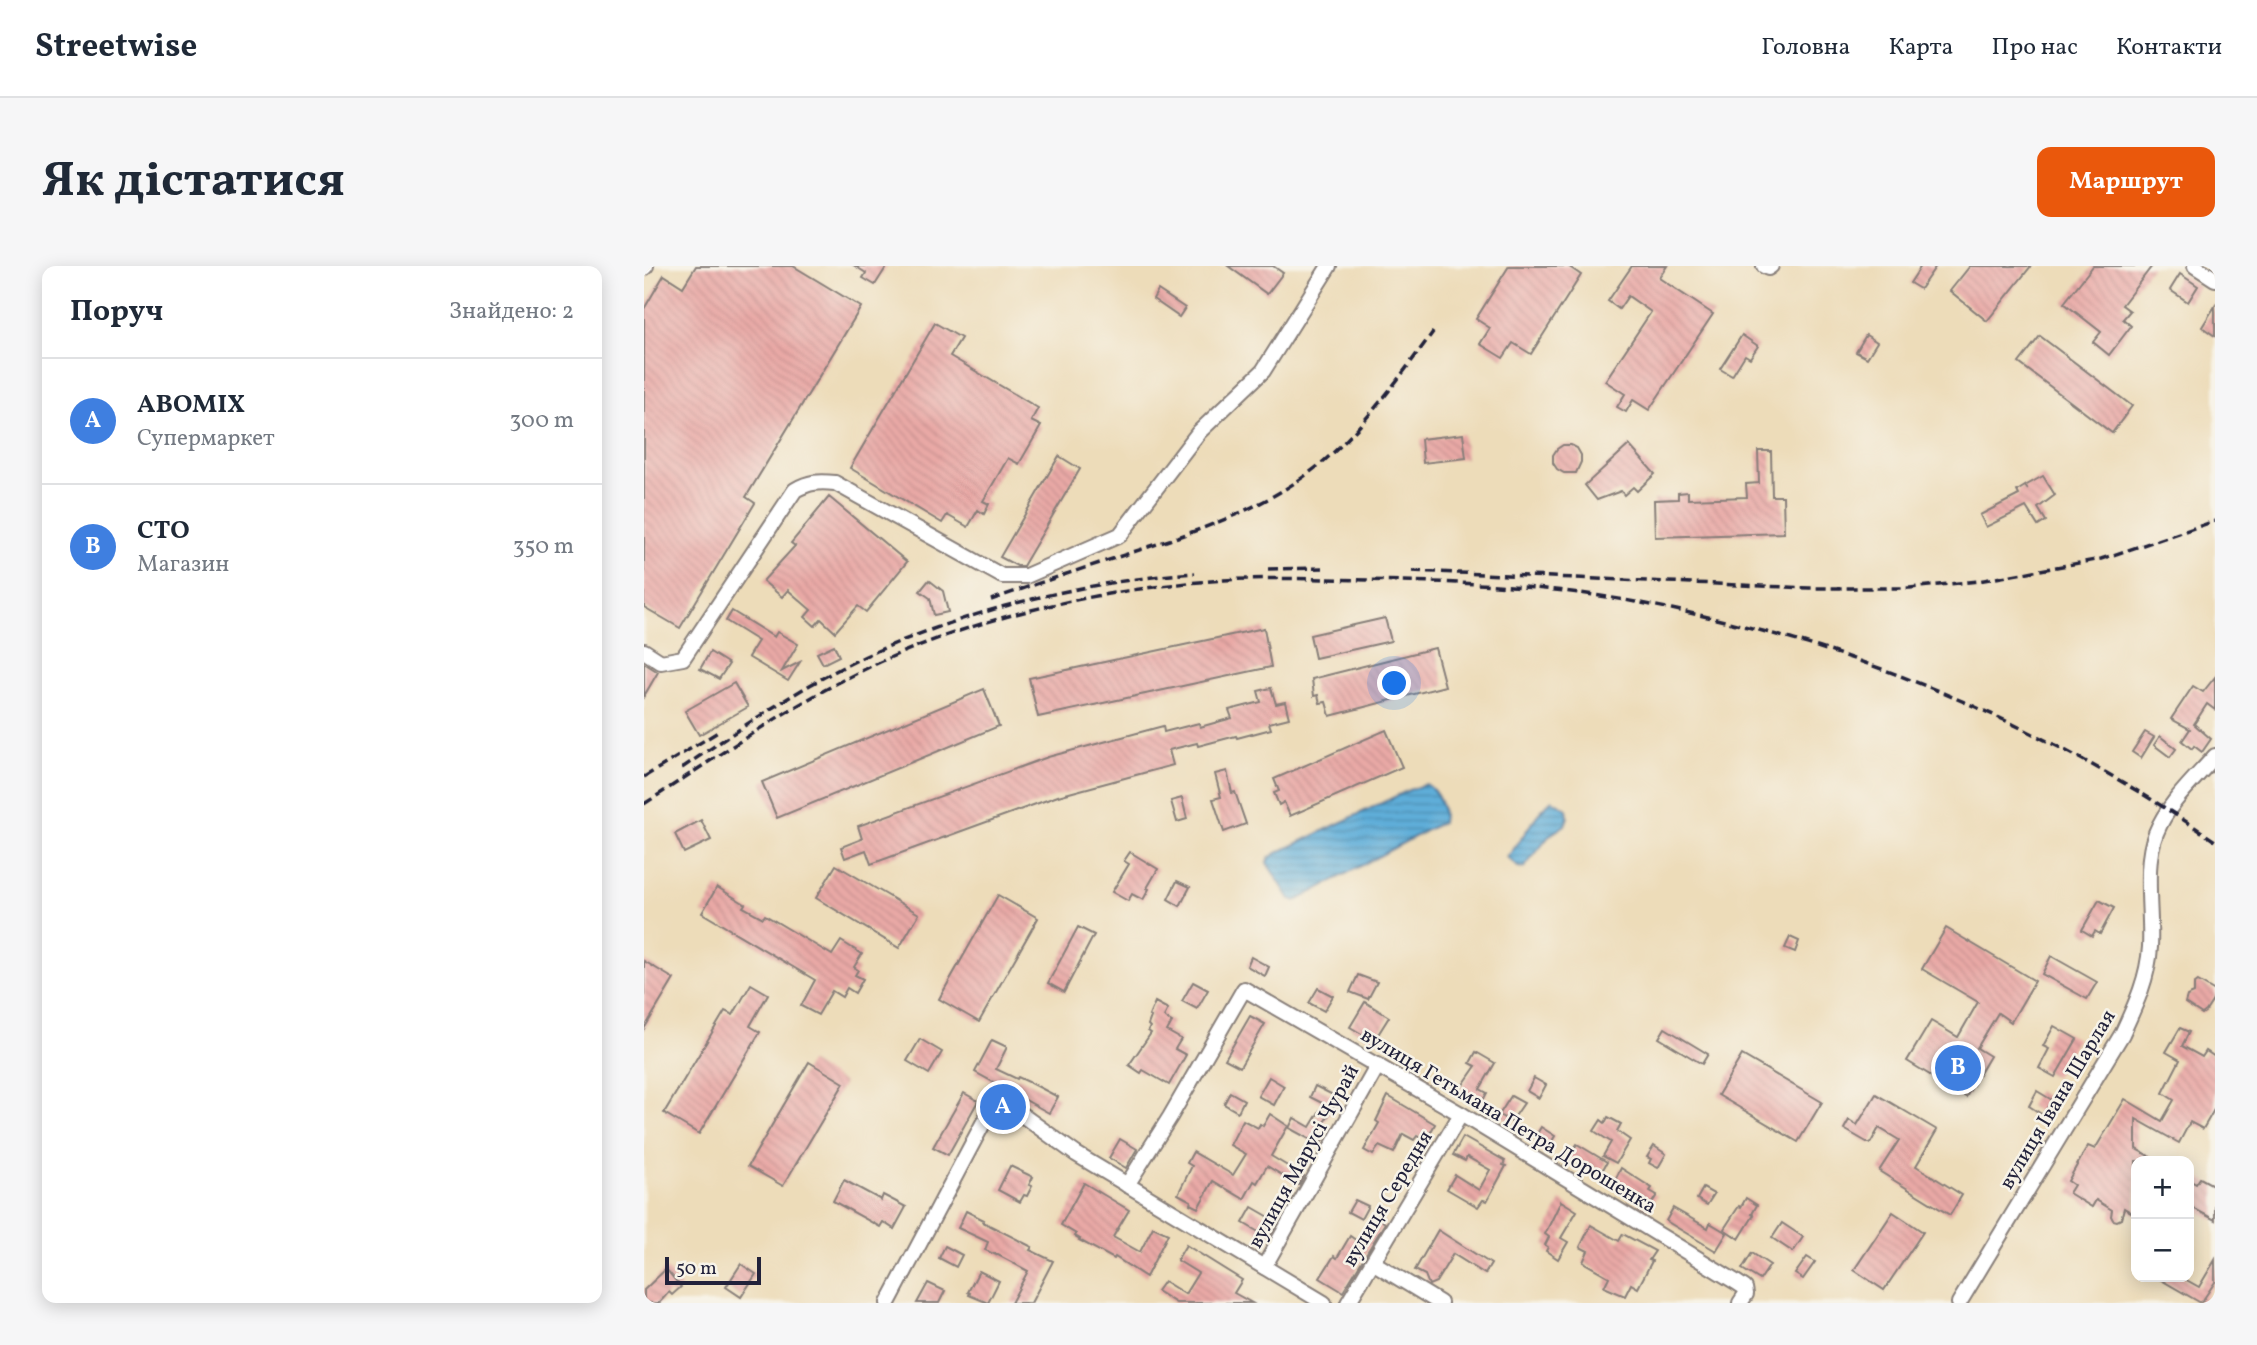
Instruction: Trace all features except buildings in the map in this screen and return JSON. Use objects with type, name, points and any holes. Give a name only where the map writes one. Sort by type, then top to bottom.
[{"type":"street","points":[[644,651],[661,662],[683,658],[794,490],[807,482],[835,483],[1002,576],[1026,576],[1120,535],[1199,432],[1263,371],[1329,266]]},
{"type":"street","points":[[1764,266],[1771,266]]},
{"type":"street","points":[[2195,266],[2215,279]]},
{"type":"street","name":"вулиця Івана Шарлая","points":[[1959,1303],[2122,1034],[2143,988],[2148,967],[2150,860],[2155,835],[2168,809],[2215,757]]},
{"type":"street","name":"вулиця Гетьмана Петра Дорошенка","points":[[1127,1185],[1244,989],[1461,1114],[1736,1282],[1745,1288],[1743,1299]]},
{"type":"street","name":"вулиця Марусі Чурай","points":[[1264,1267],[1378,1065]]},
{"type":"street","points":[[888,1303],[997,1097],[1076,1154],[1324,1303]]},
{"type":"street","name":"вулиця Середня","points":[[1348,1303],[1461,1114]]},
{"type":"street","points":[[1374,1263],[1440,1303]]},
{"type":"water","points":[[1426,784],[1440,801],[1442,822],[1296,901],[1290,899],[1267,863],[1269,858]]},
{"type":"water","points":[[1552,800],[1567,809],[1565,825],[1550,835],[1524,868],[1518,867],[1507,857],[1539,813]]},
{"type":"railway","points":[[991,600],[1214,524],[1290,486],[1313,470],[1349,437],[1387,394],[1433,332]]},
{"type":"railway","points":[[1412,571],[1809,588],[1910,588],[1979,581],[2101,559],[2215,521]]},
{"type":"railway","points":[[1268,569],[1324,568]]},
{"type":"railway","points":[[682,768],[826,676],[915,636],[1033,599],[1113,583],[1195,573]]},
{"type":"railway","points":[[644,804],[825,690],[889,658],[970,628],[1054,605],[1139,589],[1224,580],[1332,579],[1481,584],[1594,595],[1677,610],[1840,654],[1919,683],[1996,716],[2145,795],[2215,841]]},
{"type":"railway","points":[[644,777],[718,732]]},
{"type":"place","name":"СТО","points":[[1958,1068]]},
{"type":"place","name":"ABOMIX","points":[[1003,1107]]}]
